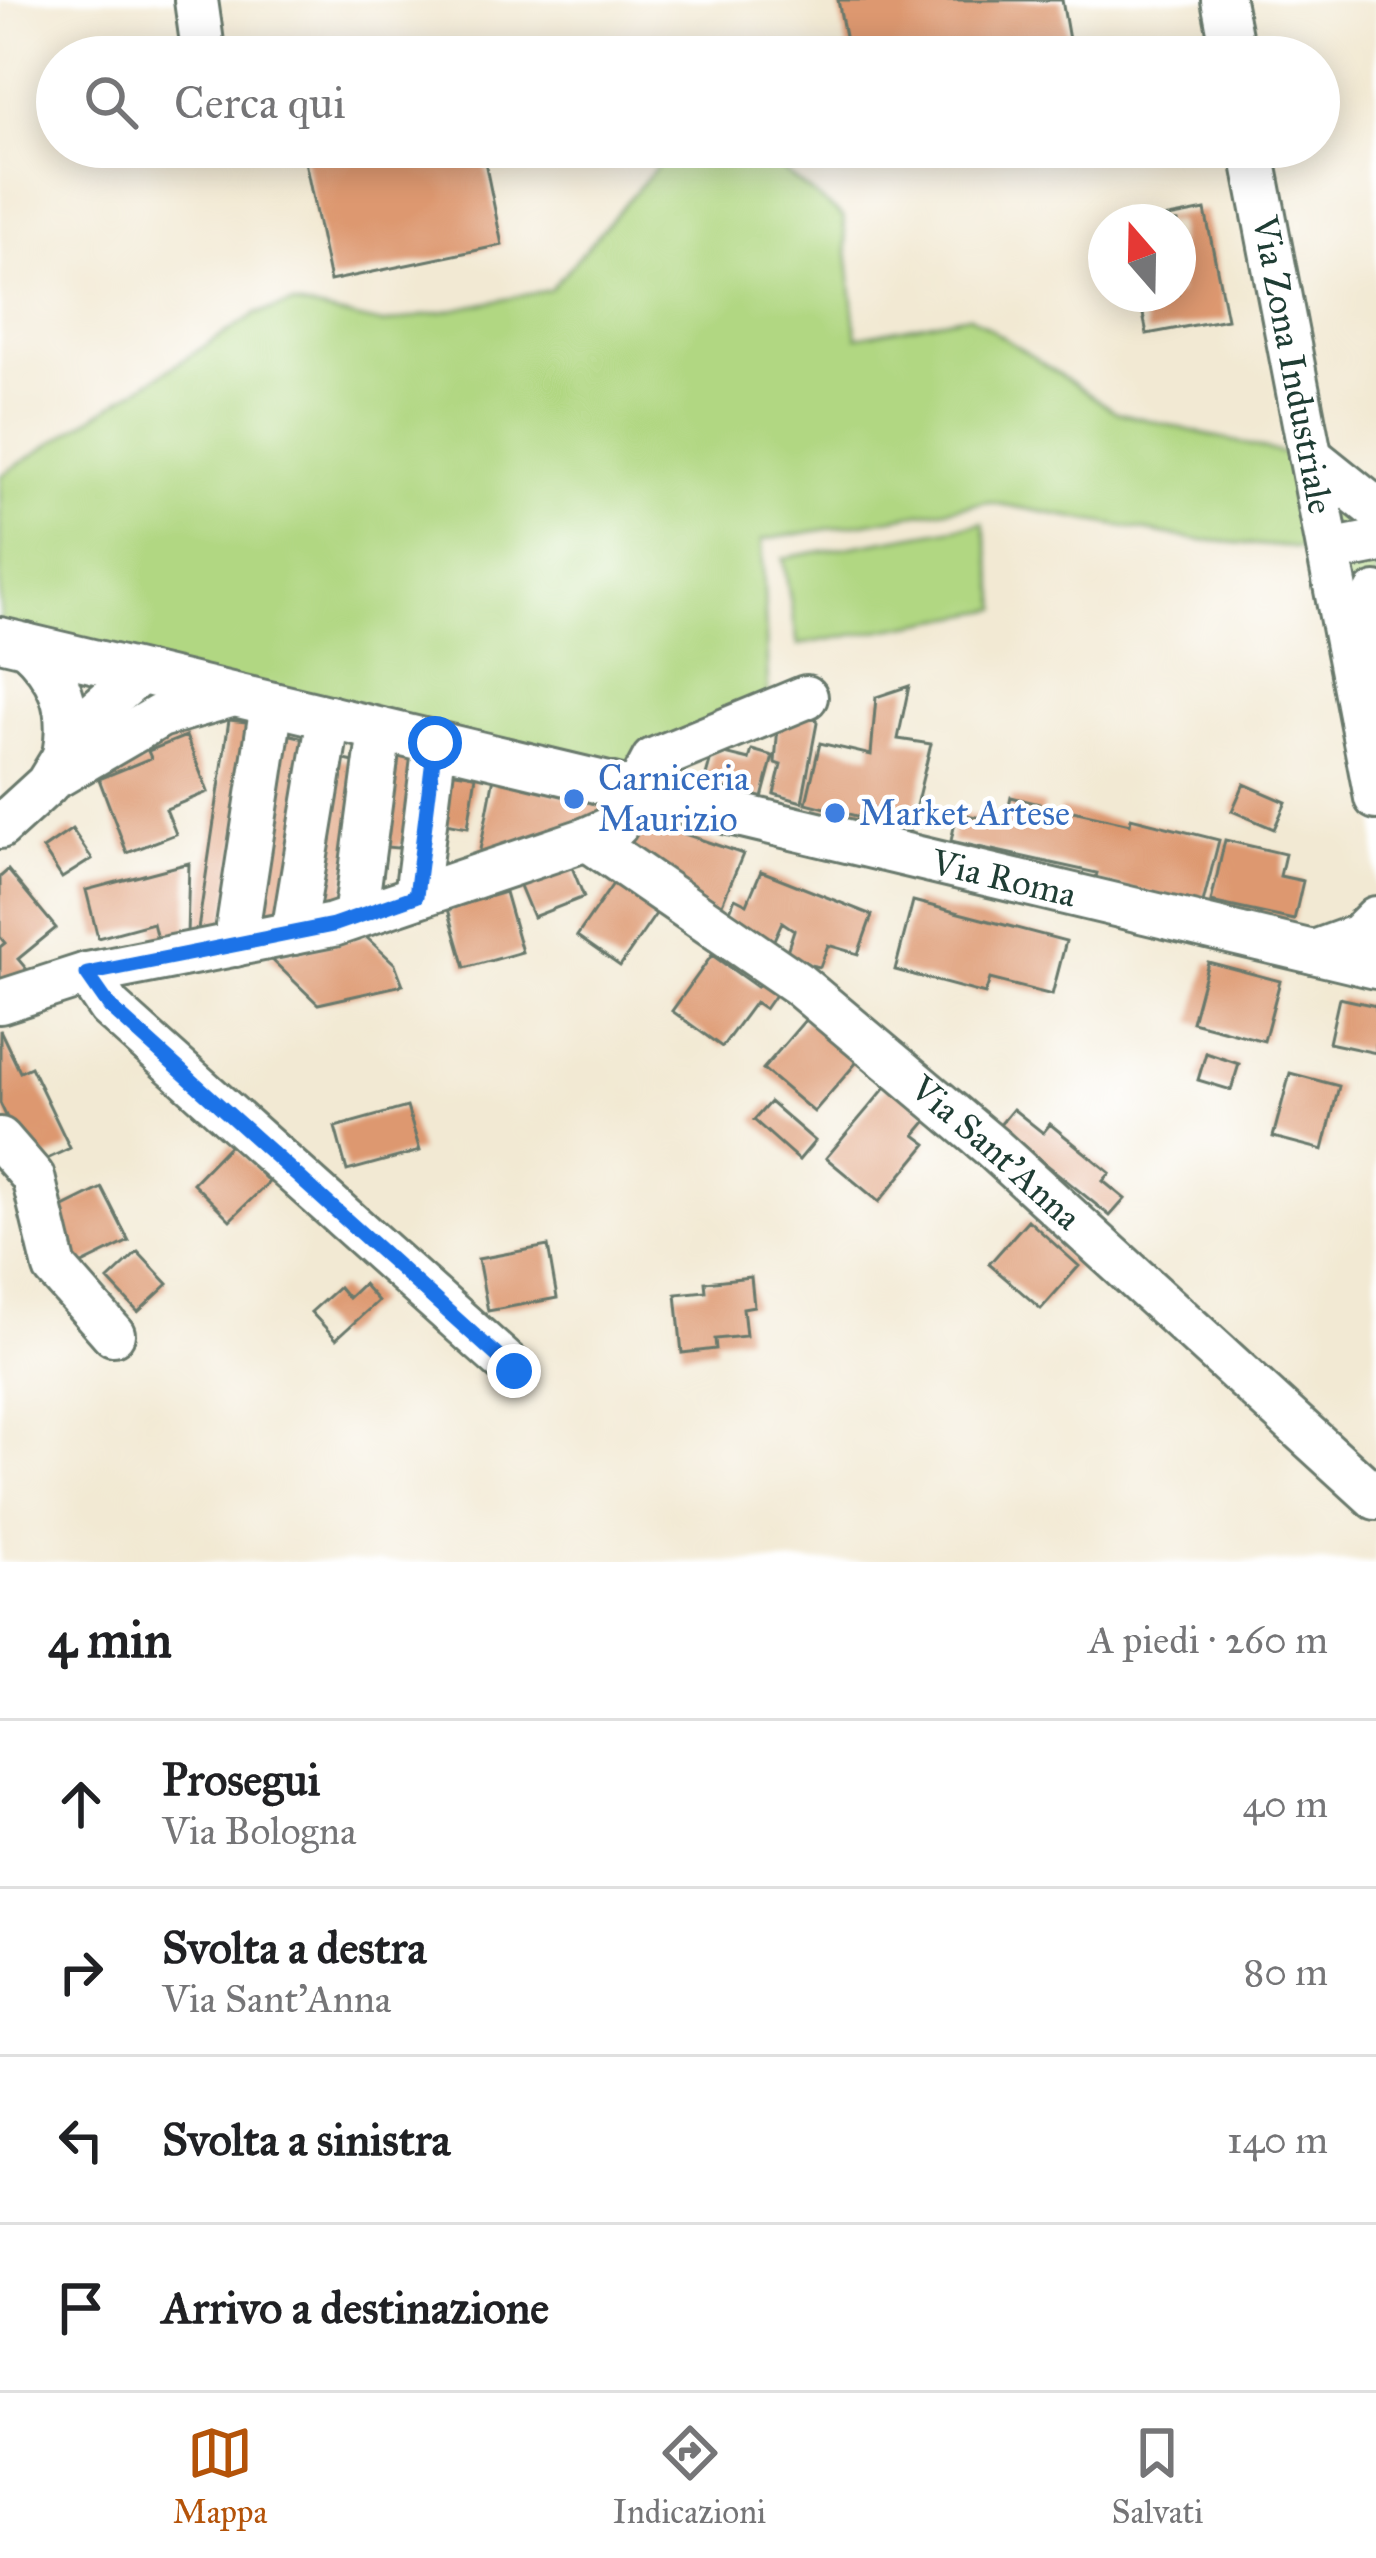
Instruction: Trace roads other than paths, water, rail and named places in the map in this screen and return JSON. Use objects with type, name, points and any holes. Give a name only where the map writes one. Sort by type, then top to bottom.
[{"type":"street","points":[[196,0],[201,36]]},
{"type":"street","points":[[1223,0],[1230,36]]},
{"type":"street","name":"Via Zona Industriale","points":[[1255,168],[1376,798]]},
{"type":"street","points":[[1310,455],[1376,509]]},
{"type":"street","points":[[1329,551],[1376,542]]},
{"type":"street","points":[[1356,696],[1376,594]]},
{"type":"street","points":[[13,642],[55,670],[69,732],[55,771]]},
{"type":"street","name":"Via Roma","points":[[13,642],[1314,952],[1372,944]]},
{"type":"street","points":[[119,736],[139,693],[140,673]]},
{"type":"street","points":[[0,827],[55,771],[86,720],[140,673]]},
{"type":"street","points":[[0,1002],[87,974],[355,917],[587,838],[616,826],[653,760],[806,697]]},
{"type":"street","points":[[55,771],[160,716],[253,700],[235,945]]},
{"type":"street","points":[[292,933],[328,718]]},
{"type":"street","points":[[355,917],[380,730]]},
{"type":"street","points":[[416,896],[435,743]]},
{"type":"street","name":"Via Sant'Anna","points":[[587,838],[798,984],[994,1148],[1376,1498]]},
{"type":"street","points":[[87,974],[110,1007],[514,1371]]},
{"type":"street","points":[[0,1139],[33,1177],[56,1268],[113,1334]]},
{"type":"place","name":"Carniceria Maurizio","points":[[574,799]]},
{"type":"place","name":"Market Artese","points":[[835,813]]}]
